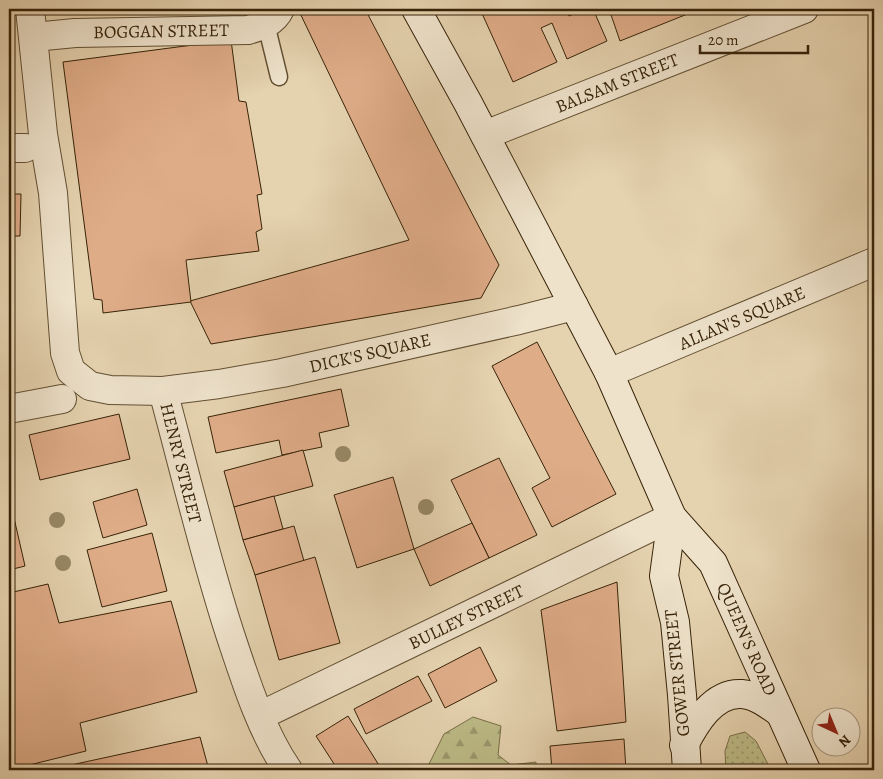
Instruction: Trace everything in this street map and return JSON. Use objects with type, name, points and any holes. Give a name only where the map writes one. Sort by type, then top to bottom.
[{"type":"street","name":"HENRY STREET","points":[[30,9],[43,134],[53,193],[65,353],[71,371],[90,386],[110,390],[163,391],[200,534],[240,665],[260,716],[288,770]]},
{"type":"street","points":[[416,9],[485,135],[609,373],[672,517]]},
{"type":"street","name":"BALSAM STREET","points":[[485,135],[804,9]]},
{"type":"street","name":"BOGGAN STREET","points":[[34,37],[75,33],[248,30],[273,17]]},
{"type":"street","name":"ALLAN'S SQUARE","points":[[609,373],[874,262]]},
{"type":"street","name":"DICK'S SQUARE","points":[[163,391],[282,373],[574,306]]},
{"type":"street","points":[[9,409],[62,399]]},
{"type":"street","name":"QUEEN'S ROAD","points":[[672,517],[712,563],[806,770]]},
{"type":"street","name":"BULLEY STREET","points":[[260,716],[672,517]]},
{"type":"street","name":"GOWER STREET","points":[[672,517],[664,576],[675,622],[686,758]]},
{"type":"street","points":[[686,758],[695,724],[707,710],[725,697],[742,694],[758,699],[780,712]]},
{"type":"lane","points":[[273,17],[279,77]]},
{"type":"green space","points":[[473,717],[501,726],[498,755],[511,765],[536,762],[536,770],[426,770],[444,734]]},
{"type":"green space","points":[[745,732],[756,741],[771,770],[726,770],[725,751],[730,736]]},
{"type":"building","points":[[298,9],[365,9],[499,265],[481,298],[211,344],[190,301],[409,240]]},
{"type":"building","points":[[480,9],[566,9],[569,16],[585,9],[593,9],[607,41],[567,59],[552,23],[541,28],[557,62],[513,82]]},
{"type":"building","points":[[609,9],[700,9],[620,41]]},
{"type":"building","points":[[231,40],[239,101],[246,102],[262,194],[257,195],[262,229],[256,232],[259,251],[186,260],[191,302],[103,313],[102,300],[94,299],[63,62]]},
{"type":"building","points":[[9,194],[21,194],[20,236],[9,236]]},
{"type":"building","points":[[537,342],[616,494],[552,527],[532,488],[550,478],[492,366]]},
{"type":"building","points":[[341,389],[349,426],[319,433],[322,447],[282,455],[279,440],[216,453],[208,417]]},
{"type":"building","points":[[119,414],[130,459],[40,480],[29,435]]},
{"type":"building","points":[[303,450],[313,486],[234,507],[224,471]]},
{"type":"building","points":[[499,458],[537,535],[489,558],[451,480]]},
{"type":"building","points":[[393,477],[414,549],[357,568],[334,495]]},
{"type":"building","points":[[137,489],[147,525],[103,538],[93,502]]},
{"type":"building","points":[[9,496],[25,566],[9,570]]},
{"type":"building","points":[[274,496],[283,529],[243,540],[234,507]]},
{"type":"building","points":[[472,523],[489,558],[430,586],[414,549]]},
{"type":"building","points":[[294,526],[304,561],[255,575],[243,540]]},
{"type":"building","points":[[152,533],[167,591],[102,607],[87,550]]},
{"type":"building","points":[[315,557],[340,643],[279,660],[255,575]]},
{"type":"building","points":[[617,582],[626,722],[557,731],[541,610]]},
{"type":"building","points":[[48,584],[59,623],[171,601],[197,692],[80,723],[86,751],[9,770],[9,593]]},
{"type":"building","points":[[480,647],[497,681],[445,708],[428,674]]},
{"type":"building","points":[[418,676],[432,701],[366,734],[354,709]]},
{"type":"building","points":[[348,716],[382,770],[338,770],[316,736]]},
{"type":"building","points":[[200,737],[209,770],[48,770]]},
{"type":"building","points":[[624,739],[626,770],[552,770],[550,746]]}]
